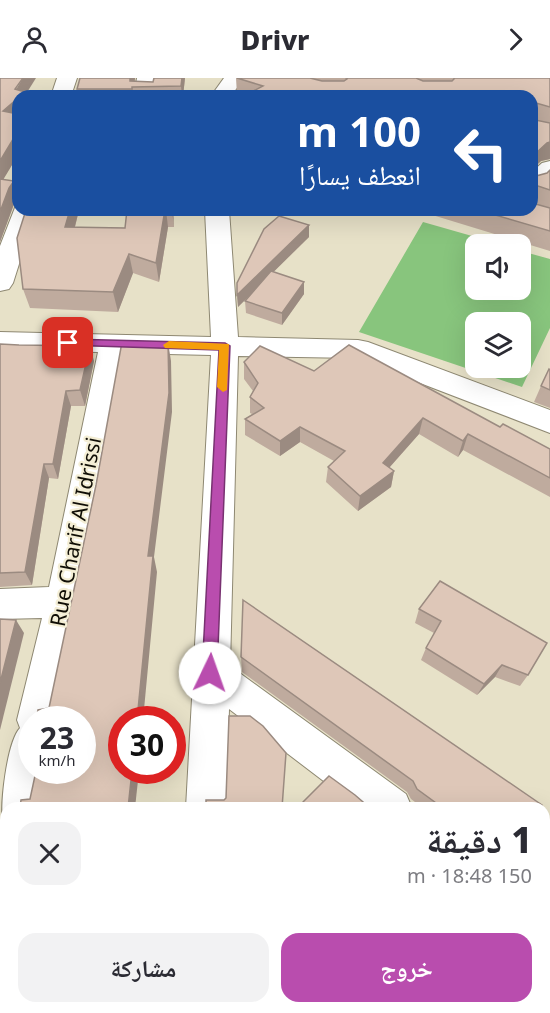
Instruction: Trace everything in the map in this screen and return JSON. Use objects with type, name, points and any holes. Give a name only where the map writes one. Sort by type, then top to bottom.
[{"type":"street","points":[[538,179],[550,168]]},
{"type":"street","points":[[0,283],[22,216]]},
{"type":"street","points":[[206,802],[225,346],[217,216]]},
{"type":"street","points":[[0,341],[358,349],[550,422]]},
{"type":"street","name":"Rue Charif Al Idrissi","points":[[39,706],[63,602],[113,344]]},
{"type":"street","points":[[0,604],[63,602]]},
{"type":"street","points":[[210,673],[384,802]]},
{"type":"street","points":[[18,802],[22,784]]},
{"type":"green space","points":[[423,222],[465,234],[465,300],[531,300],[531,254],[550,259],[550,328],[531,368],[531,312],[465,312],[465,368],[359,332]]},
{"type":"green space","points":[[495,378],[526,378],[522,387]]},
{"type":"building","points":[[0,78],[23,78],[15,89],[18,90],[12,90],[12,103],[3,111],[12,113],[12,141],[0,161]]},
{"type":"building","points":[[80,78],[130,78],[130,81],[153,82],[154,78],[182,78],[181,86],[77,89]]},
{"type":"building","points":[[237,78],[310,78],[322,81],[344,81],[346,78],[416,78],[423,81],[452,81],[454,78],[550,78],[550,107],[538,104],[538,90],[255,90],[263,86]]},
{"type":"building","points":[[538,121],[550,123],[550,142],[538,151]]},
{"type":"building","points":[[550,170],[550,190],[538,186],[538,175]]},
{"type":"building","points":[[0,179],[12,181],[12,184],[0,212]]},
{"type":"building","points":[[538,205],[550,208],[550,231],[499,216],[538,216]]},
{"type":"building","points":[[24,216],[68,216],[65,227],[125,228],[126,216],[164,216],[156,263],[129,254],[113,292],[23,289],[17,238]]},
{"type":"building","points":[[279,216],[309,225],[237,295],[237,283],[264,229]]},
{"type":"building","points":[[271,271],[304,282],[282,313],[245,301]]},
{"type":"building","points":[[122,342],[168,342],[169,393],[148,556],[153,556],[138,706],[108,706],[108,784],[131,784],[129,802],[21,802],[21,800],[30,799],[33,784],[96,784],[96,706],[49,706],[96,485]]},
{"type":"building","points":[[0,344],[90,346],[80,390],[66,391],[53,464],[44,464],[25,572],[0,573]]},
{"type":"building","points":[[349,345],[500,427],[503,424],[550,449],[550,478],[468,434],[463,441],[423,418],[383,463],[394,471],[360,496],[328,467],[345,451],[300,427],[280,441],[245,419],[264,408],[250,397],[258,383],[244,362],[260,346],[314,371]]},
{"type":"building","points":[[550,370],[550,390],[541,386]]},
{"type":"building","points":[[440,581],[547,643],[528,675],[502,665],[484,684],[426,648],[441,621],[419,609]]},
{"type":"building","points":[[243,600],[538,802],[435,802],[417,789],[413,781],[241,657]]},
{"type":"building","points":[[0,619],[16,620],[0,683]]},
{"type":"building","points":[[229,716],[250,716],[263,726],[286,753],[282,802],[206,802],[206,800],[226,798]]},
{"type":"building","points":[[329,776],[363,802],[303,802]]},
{"type":"slow traffic","points":[[169,345],[225,346],[223,387]]},
{"type":"route","points":[[68,343],[225,346],[210,673]]}]
